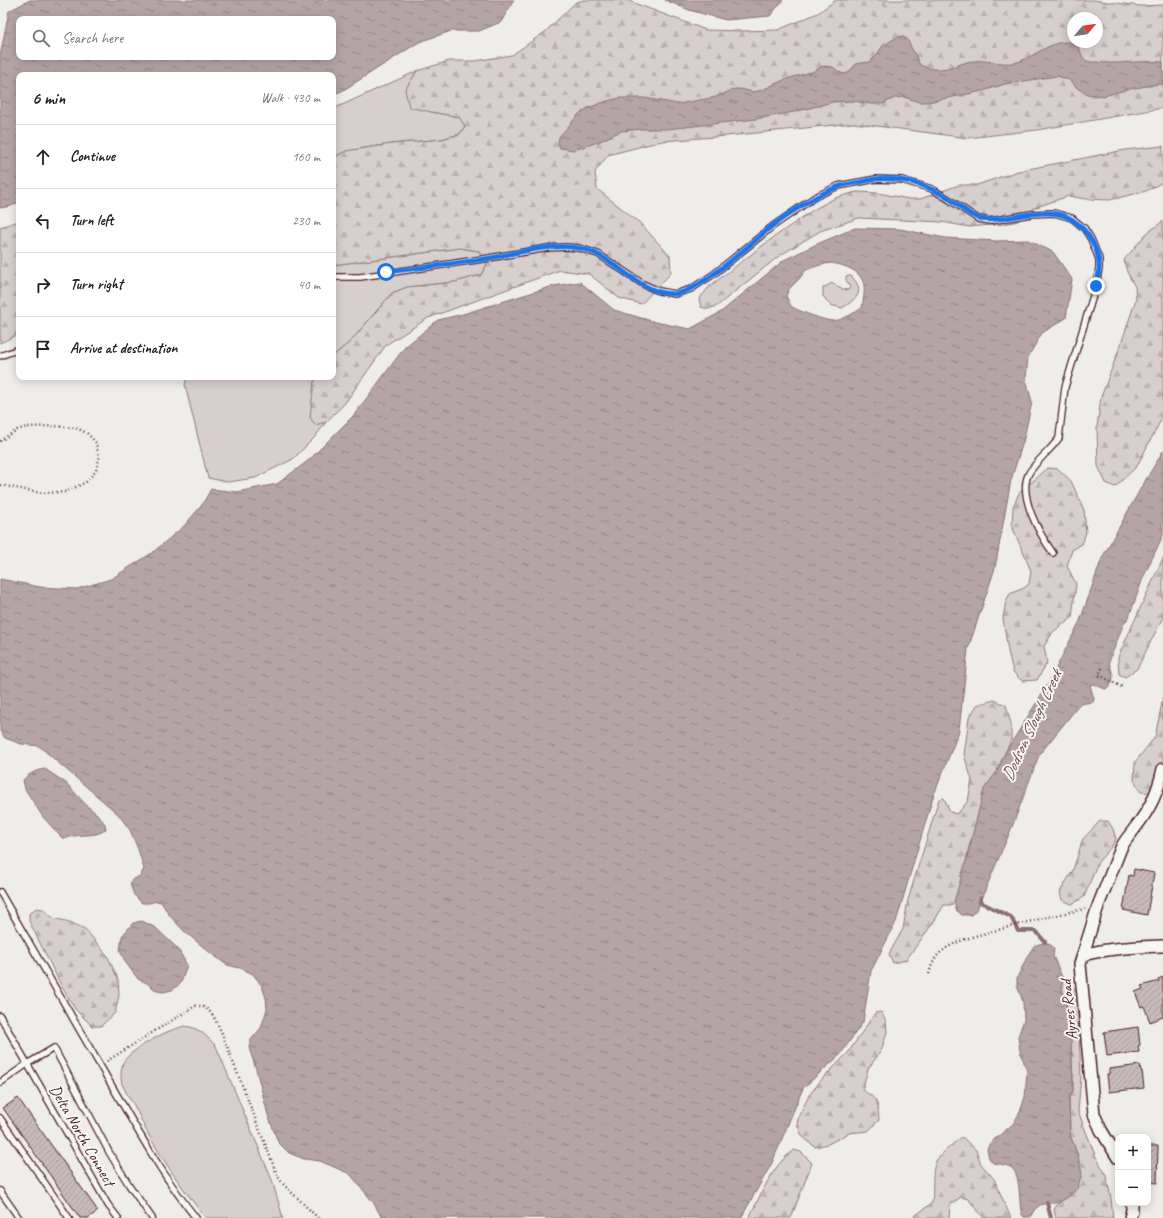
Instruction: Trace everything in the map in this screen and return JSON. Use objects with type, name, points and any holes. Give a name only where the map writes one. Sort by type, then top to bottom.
[{"type":"street","name":"Ayres Road","points":[[1115,1153],[1101,1130],[1094,1114],[1080,964],[1098,906],[1117,858],[1125,840],[1155,798],[1163,769]]},
{"type":"street","points":[[1082,955],[1137,947],[1163,946]]},
{"type":"street","points":[[1130,1218],[1132,1206]]},
{"type":"lane","points":[[336,277],[360,277],[548,248],[567,247],[579,248],[598,254],[643,284],[659,291],[676,294],[691,289],[709,278],[773,226],[815,197],[838,186],[876,179],[902,180],[932,189],[978,219],[990,221],[1031,214],[1054,213],[1072,218],[1084,228],[1091,239],[1099,259],[1096,286],[1065,387],[1059,438],[1039,460],[1029,474],[1026,482],[1028,504],[1036,525],[1053,553]]},
{"type":"lane","points":[[0,356],[16,349]]},
{"type":"lane","points":[[0,892],[161,1169],[196,1218]]},
{"type":"lane","name":"Delta North Connect","points":[[0,1016],[108,1205],[118,1218]]},
{"type":"lane","points":[[0,1083],[27,1064],[54,1048],[109,1152],[129,1186],[152,1218]]},
{"type":"lane","points":[[0,1118],[70,1218]]},
{"type":"lane","points":[[0,1191],[19,1218]]},
{"type":"path","points":[[0,441],[17,430],[27,427],[54,426],[76,428],[87,433],[96,443],[99,458],[96,471],[86,482],[66,492],[42,493],[0,485]]},
{"type":"path","points":[[1102,668],[1099,675],[1122,687]]},
{"type":"path","points":[[929,974],[932,964],[939,954],[952,945],[977,936],[1098,906]]},
{"type":"path","points":[[100,1066],[195,1006],[206,1008],[211,1013],[221,1031],[278,1177],[284,1185],[318,1218]]},
{"type":"green space","points":[[585,0],[626,0],[706,30],[743,31],[778,30],[818,13],[836,0],[1093,0],[1140,6],[1163,5],[1163,108],[1037,130],[968,138],[854,123],[662,141],[608,155],[595,172],[597,189],[640,223],[670,256],[671,273],[641,304],[619,298],[589,274],[560,270],[428,318],[386,345],[345,403],[326,422],[315,425],[310,417],[314,382],[315,380],[336,380],[336,354],[351,341],[392,293],[407,287],[455,282],[481,275],[487,264],[479,251],[460,248],[336,265],[336,156],[346,151],[391,144],[442,139],[460,134],[465,126],[459,117],[409,107],[405,90],[417,71],[449,61],[475,61],[512,55],[545,32],[576,2]]},
{"type":"green space","points":[[417,71],[405,90],[431,112],[459,117],[465,126],[460,134],[442,139],[391,144],[346,151],[336,156],[336,108]]},
{"type":"green space","points":[[1163,146],[1163,182],[1146,191],[1110,200],[1086,199],[1068,196],[1034,208],[1018,221],[1004,224],[969,227],[942,222],[859,218],[820,231],[779,256],[717,306],[708,309],[701,307],[699,299],[710,286],[770,240],[813,210],[835,198],[856,192],[878,193],[909,199],[920,199],[959,185],[977,185],[1018,171],[1125,150]]},
{"type":"green space","points":[[1163,221],[1163,416],[1137,466],[1115,487],[1106,483],[1098,466],[1097,427],[1101,397],[1136,299],[1135,287],[1127,272],[1124,260],[1146,234]]},
{"type":"green space","points":[[16,222],[16,335],[0,343],[0,227]]},
{"type":"green space","points":[[460,248],[479,251],[487,264],[481,275],[455,282],[407,287],[392,293],[351,341],[336,354],[336,265]]},
{"type":"green space","points":[[846,276],[851,276],[856,281],[859,290],[858,294],[852,301],[842,308],[830,305],[823,296],[823,288],[832,283],[848,290],[850,287],[846,280]]},
{"type":"green space","points":[[186,380],[315,380],[315,425],[326,422],[315,437],[293,459],[255,478],[228,482],[208,478],[185,385]]},
{"type":"green space","points":[[1048,468],[1058,469],[1071,481],[1084,510],[1086,532],[1082,544],[1072,550],[1067,566],[1076,584],[1072,618],[1053,632],[1044,646],[1047,663],[1037,680],[1022,681],[1013,672],[1003,618],[1006,601],[1010,594],[1024,588],[1029,584],[1031,571],[1012,526],[1013,507],[1019,493]]},
{"type":"green space","points":[[1163,558],[1163,618],[1137,669],[1125,677],[1119,674],[1118,657]]},
{"type":"green space","points":[[1163,698],[1163,793],[1141,792],[1134,780],[1135,762],[1155,737]]},
{"type":"green space","points":[[994,700],[1006,705],[1011,724],[1011,740],[982,803],[968,850],[962,887],[952,905],[944,905],[906,960],[893,963],[889,954],[903,929],[908,900],[939,799],[944,798],[950,812],[957,814],[968,801],[972,780],[964,755],[969,718],[977,705]]},
{"type":"green space","points":[[1100,821],[1108,821],[1113,829],[1116,839],[1098,862],[1084,897],[1072,904],[1062,900],[1060,892],[1073,870],[1083,839]]},
{"type":"green space","points":[[36,908],[43,909],[53,918],[70,922],[85,929],[107,955],[118,979],[119,995],[115,1013],[101,1026],[92,1026],[75,1009],[62,987],[29,921],[29,914]]},
{"type":"green space","points":[[1062,977],[1067,978],[1077,993],[1081,1077],[1078,1111],[1095,1155],[1106,1175],[1111,1198],[1113,1218],[1056,1218],[1054,1210],[1058,1203],[1068,1197],[1078,1156],[1070,1135],[1069,1099],[1073,1091],[1073,1081],[1070,1019],[1062,989]]},
{"type":"green space","points":[[881,1012],[886,1021],[887,1032],[881,1051],[868,1069],[862,1090],[872,1096],[876,1102],[879,1120],[868,1131],[849,1133],[828,1144],[815,1147],[802,1136],[797,1124],[799,1115],[810,1094],[823,1078],[848,1053],[875,1013]]},
{"type":"green space","points":[[184,1026],[198,1030],[216,1046],[272,1180],[283,1218],[206,1218],[159,1153],[124,1088],[121,1081],[121,1072],[123,1063],[127,1057],[157,1037]]},
{"type":"green space","points":[[962,1137],[976,1150],[981,1164],[994,1179],[1011,1218],[984,1218],[968,1199],[961,1197],[950,1205],[949,1218],[912,1218],[932,1203],[934,1165],[936,1161],[944,1151]]},
{"type":"green space","points":[[794,1150],[801,1152],[812,1163],[791,1218],[749,1218],[773,1172],[786,1156]]},
{"type":"water","points":[[30,0],[514,0],[501,22],[479,31],[451,31],[419,42],[342,91],[336,93],[336,72],[16,72],[16,204],[0,208],[0,56],[9,11]]},
{"type":"water","points":[[665,0],[783,0],[770,16],[726,20],[689,10]]},
{"type":"water","points":[[902,36],[907,39],[920,65],[936,69],[972,61],[1015,63],[1049,46],[1067,42],[1067,48],[1078,48],[1084,59],[1089,62],[1163,62],[1163,84],[1129,89],[1104,96],[1087,94],[1077,88],[1069,80],[1057,76],[1005,84],[983,91],[928,102],[919,102],[904,97],[895,98],[882,104],[870,104],[854,101],[833,102],[794,112],[756,119],[667,129],[621,131],[598,142],[574,150],[560,148],[558,143],[559,137],[579,114],[588,108],[607,101],[620,98],[644,98],[678,104],[716,97],[735,89],[753,92],[762,90],[786,79],[812,72],[825,66],[833,67],[844,74],[848,73],[856,64],[869,62],[875,57],[882,47],[895,38]]},
{"type":"water","points":[[855,228],[900,229],[945,238],[997,241],[1028,240],[1053,252],[1072,279],[1066,318],[1042,333],[1028,357],[1026,379],[1032,402],[1023,442],[1011,480],[995,568],[968,649],[959,731],[933,797],[896,922],[871,971],[863,1022],[840,1055],[803,1088],[772,1163],[741,1218],[382,1218],[373,1202],[350,1174],[320,1161],[304,1159],[289,1153],[278,1142],[268,1115],[249,1048],[250,1041],[261,1028],[267,1009],[266,998],[262,986],[253,974],[240,968],[227,965],[213,955],[184,931],[170,916],[161,902],[157,901],[142,903],[134,895],[130,884],[132,880],[140,876],[144,869],[130,830],[118,814],[39,746],[21,744],[5,738],[0,731],[0,579],[40,587],[77,589],[111,579],[152,553],[184,526],[202,505],[211,489],[237,492],[277,484],[309,460],[354,415],[405,347],[438,320],[463,314],[553,286],[580,282],[614,310],[655,322],[690,329],[721,312],[784,260]],"holes":[[[831,263],[856,272],[862,280],[864,285],[862,308],[844,318],[833,321],[812,316],[792,307],[786,296],[789,289],[806,270],[820,265]]]},
{"type":"water","points":[[1163,451],[1163,535],[1143,578],[1129,617],[1123,625],[1109,662],[1113,675],[1112,683],[1105,689],[1094,684],[1090,685],[1094,699],[1093,702],[1080,704],[1039,755],[1012,827],[977,909],[971,915],[962,915],[955,909],[955,898],[967,858],[984,789],[996,773],[1005,753],[1048,684],[1080,621],[1102,558]]},
{"type":"water","points":[[45,769],[66,783],[87,806],[97,814],[105,824],[106,829],[95,834],[62,838],[43,817],[25,789],[23,780],[39,770]]},
{"type":"water","points":[[142,921],[156,928],[178,949],[187,965],[181,983],[172,990],[163,992],[157,991],[147,983],[138,979],[126,963],[120,951],[122,936],[133,923]]},
{"type":"water","points":[[1045,942],[1054,949],[1053,956],[1062,977],[1062,989],[1070,1019],[1073,1091],[1069,1099],[1070,1135],[1078,1156],[1082,1174],[1077,1189],[1068,1197],[1058,1203],[1047,1203],[1040,1205],[1035,1209],[1030,1217],[1024,1217],[1021,1209],[1018,1179],[1015,1173],[1010,1167],[993,1163],[989,1158],[987,1149],[990,1143],[1013,1124],[1020,1112],[1025,1097],[1027,1071],[1020,1051],[1018,1037],[1024,1020],[1023,1002],[1017,985],[1017,978],[1034,946]]},
{"type":"building","points":[[1134,869],[1154,873],[1147,915],[1123,910],[1129,875],[1133,876]]},
{"type":"building","points":[[1163,977],[1163,1017],[1150,1022],[1144,1006],[1141,1007],[1135,992],[1143,989],[1141,986],[1159,981],[1158,979]]},
{"type":"building","points":[[1138,1027],[1140,1045],[1138,1046],[1139,1052],[1107,1056],[1104,1032]]},
{"type":"building","points":[[1140,1065],[1144,1088],[1109,1092],[1107,1074],[1109,1074],[1109,1069]]},
{"type":"building","points":[[18,1098],[98,1211],[88,1218],[80,1218],[3,1108]]},
{"type":"building","points":[[1151,1146],[1158,1146],[1157,1183],[1151,1182]]},
{"type":"waterway","name":"Dodson Slough Creek","points":[[981,898],[980,902],[1011,917],[1018,931],[1036,931],[1045,942]]},
{"type":"waterway","name":"Dodson Slough Creek","points":[[1047,1203],[1051,1218]]},
{"type":"route","points":[[386,272],[483,259],[548,248],[567,247],[579,248],[598,254],[643,284],[659,291],[676,294],[691,289],[714,274],[773,226],[815,197],[838,186],[876,179],[902,180],[932,189],[978,219],[990,221],[1031,214],[1054,213],[1072,218],[1084,228],[1091,239],[1099,259],[1096,286]]}]
